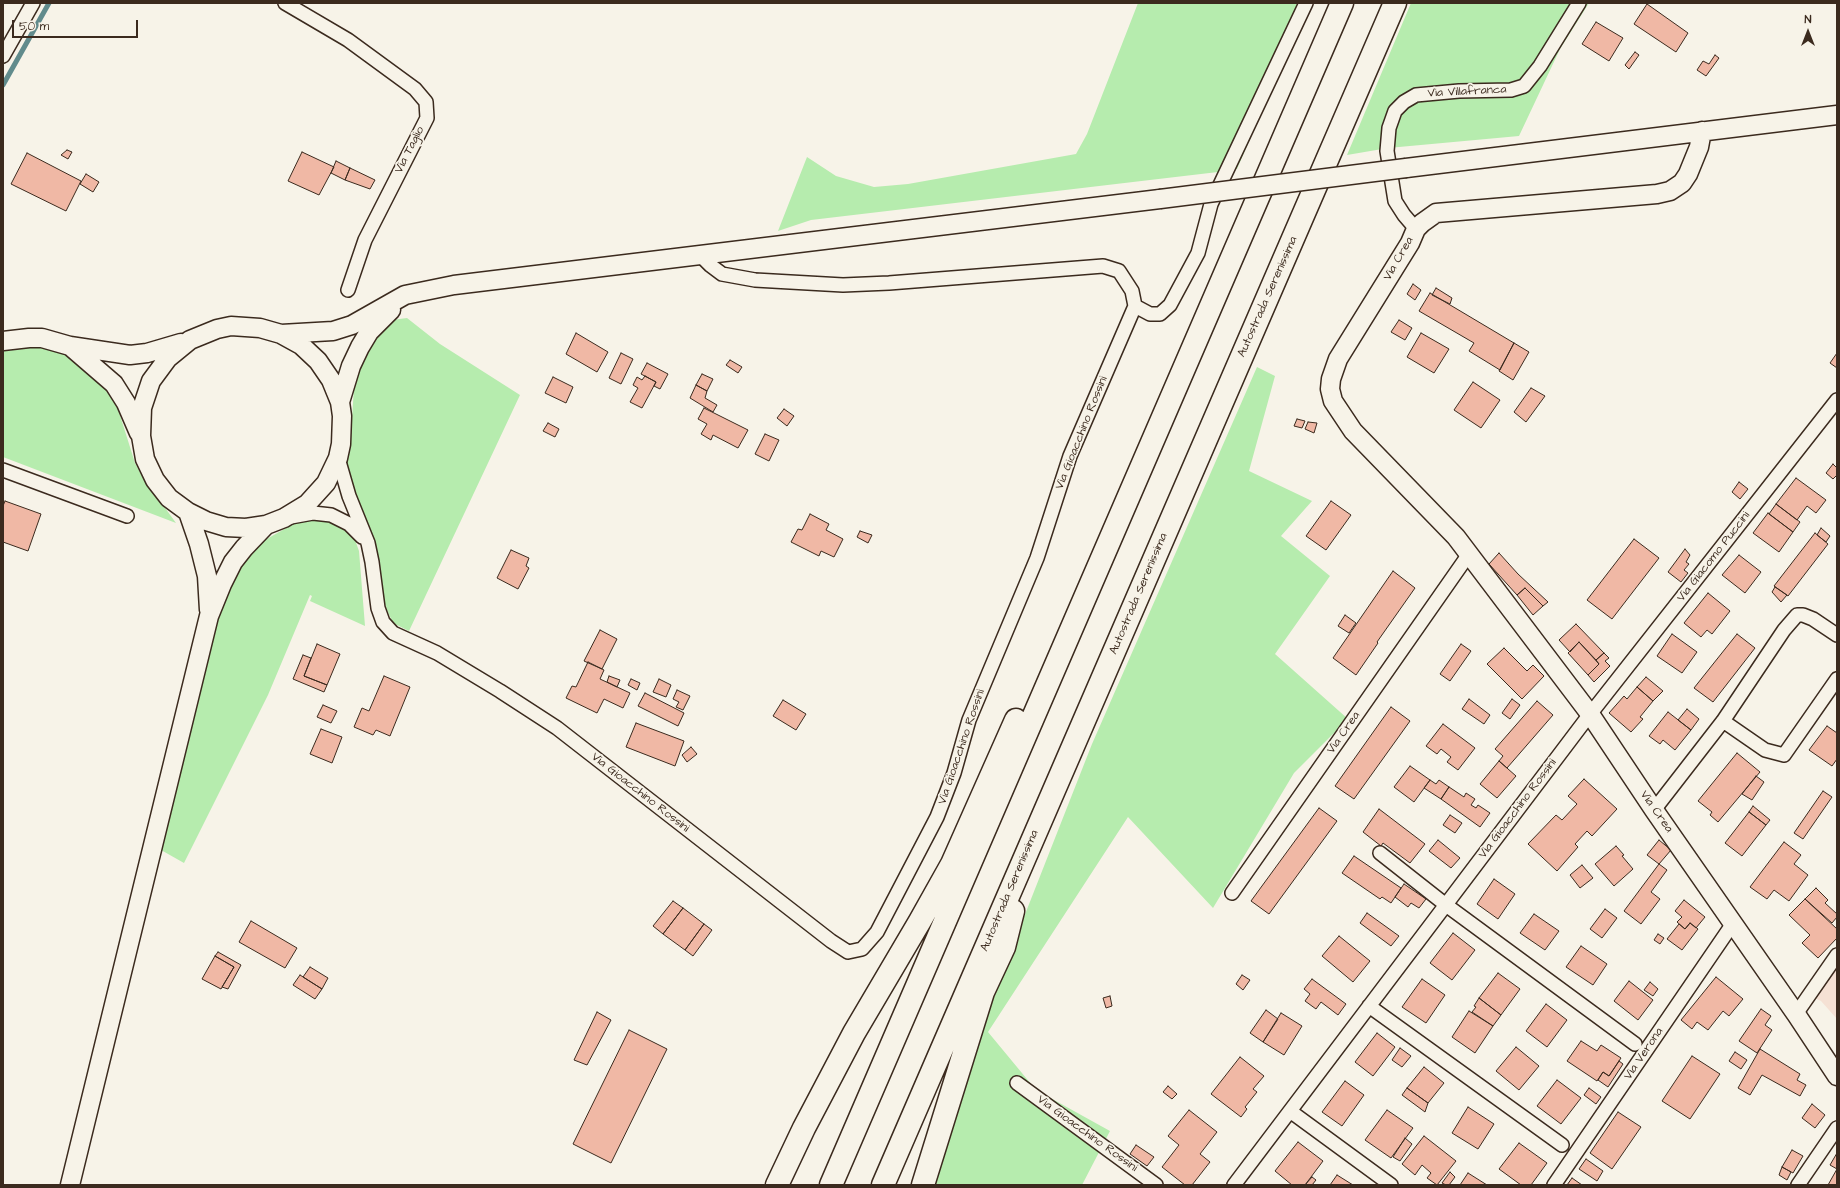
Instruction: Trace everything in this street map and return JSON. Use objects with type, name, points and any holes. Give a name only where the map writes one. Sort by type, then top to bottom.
[{"type":"highway","points":[[831,1185],[1342,3]]},
{"type":"highway","name":"Autostrada Serenissima","points":[[883,1185],[1395,3]]},
{"type":"highway","points":[[777,1185],[804,1128],[854,1033],[952,864],[1121,482],[1230,229],[1297,105]]},
{"type":"highway","points":[[923,1185],[984,992],[1004,947],[1032,841]]},
{"type":"main road","points":[[281,334],[333,331],[352,325],[406,295],[454,285],[1837,115]]},
{"type":"main road","name":"Via Crea","points":[[1702,131],[1699,147],[1688,174],[1682,183],[1670,191],[1657,194],[1436,213],[1416,229],[1410,243],[1338,359],[1331,379],[1330,389],[1333,401],[1353,431],[1456,537],[1590,714],[1654,810],[1734,922],[1837,1076]]},
{"type":"main road","points":[[340,402],[351,366],[369,332],[406,295]]},
{"type":"main road","points":[[3,341],[42,338],[70,346],[130,355],[147,353],[190,340],[210,331],[231,326],[260,328],[281,334],[301,345],[318,361],[332,380],[340,402],[343,430],[338,458],[326,483],[307,504],[284,518],[266,525],[246,528],[226,527],[206,521],[188,512],[170,498],[155,480],[146,459],[141,436],[126,404],[114,384],[70,346]]},
{"type":"main road","points":[[141,436],[142,408],[151,381],[168,358],[190,340]]},
{"type":"main road","points":[[188,512],[199,544],[207,576],[209,616]]},
{"type":"main road","points":[[70,1185],[209,616],[222,584],[234,562],[266,525]]},
{"type":"street","points":[[3,56],[33,3]]},
{"type":"street","name":"Via Taglio","points":[[285,3],[348,40],[415,89],[426,102],[427,118],[364,240],[348,290]]},
{"type":"street","points":[[700,255],[722,274],[755,280],[827,284],[889,283],[1103,266],[1119,271],[1132,291],[1135,306],[1150,314],[1160,314],[1170,305],[1198,253],[1211,204],[1306,3]]},
{"type":"street","name":"Via Villafranca","points":[[1416,229],[1407,220],[1395,201],[1387,151],[1389,128],[1395,111],[1404,102],[1416,95],[1459,91],[1511,90],[1524,86],[1540,66],[1579,3]]},
{"type":"street","name":"Via Gioacchino Rossini","points":[[338,458],[349,496],[368,543],[378,608],[383,622],[393,633],[437,653],[557,728],[831,941],[848,952],[862,949],[877,932],[937,817],[954,773],[968,720],[1037,558],[1070,456],[1135,306]]},
{"type":"street","name":"Via Giacomo Puccini","points":[[1590,714],[1837,400]]},
{"type":"street","points":[[3,470],[127,516]]},
{"type":"street","points":[[284,518],[313,513],[331,515],[349,524],[368,543]]},
{"type":"street","name":"Via Crea","points":[[1232,893],[1469,554]]},
{"type":"street","points":[[1654,810],[1724,721],[1784,630],[1798,615],[1803,615],[1813,619],[1837,635]]},
{"type":"street","points":[[1724,721],[1765,750],[1784,755],[1837,679]]},
{"type":"street","name":"Via Gioacchino Rossini","points":[[1234,1185],[1590,714]]},
{"type":"street","points":[[1380,852],[1446,905],[1635,1044]]},
{"type":"street","name":"Via Verona","points":[[1554,1185],[1734,922]]},
{"type":"street","points":[[1796,1014],[1837,955]]},
{"type":"street","points":[[1369,1006],[1562,1145]]},
{"type":"street","name":"Via Gioacchino Rossini","points":[[1017,1083],[1156,1185]]},
{"type":"street","points":[[1290,1111],[1391,1185]]},
{"type":"street","points":[[1798,1185],[1837,1128]]},
{"type":"shaded area","points":[[1837,950],[1837,1019],[1821,1001],[1810,996]]},
{"type":"green space","points":[[1138,3],[1309,3],[1237,169],[1219,169],[1218,172],[811,220],[778,231],[807,157],[836,176],[874,187],[908,184],[1076,154],[1087,134]]},
{"type":"green space","points":[[1411,3],[1589,3],[1560,49],[1519,136],[1388,148],[1347,155]]},
{"type":"green space","points":[[407,318],[440,344],[520,395],[409,631],[393,623],[387,610],[381,592],[376,549],[373,537],[353,503],[345,460],[351,435],[354,387],[365,348],[392,320]]},
{"type":"green space","points":[[3,345],[46,346],[86,364],[113,393],[135,463],[142,476],[176,523],[3,457]]},
{"type":"green space","points":[[1257,367],[1275,376],[1249,471],[1312,501],[1281,536],[1330,576],[1275,654],[1348,719],[1294,773],[1213,908],[1128,817],[988,1032],[1036,1090],[1110,1131],[1082,1185],[926,1185],[996,981],[1022,922],[1092,744]]},
{"type":"green space","points":[[321,516],[347,527],[354,537],[359,551],[365,626],[310,601],[312,596],[310,595],[268,695],[184,863],[161,850],[215,621],[229,579],[256,545],[304,518]]},
{"type":"building","points":[[1647,4],[1688,33],[1676,52],[1634,24]]},
{"type":"building","points":[[1596,22],[1623,38],[1609,61],[1582,44]]},
{"type":"building","points":[[1635,52],[1639,55],[1629,69],[1625,65]]},
{"type":"building","points":[[1715,55],[1719,58],[1706,76],[1697,70],[1703,61],[1709,64]]},
{"type":"building","points":[[67,150],[72,152],[68,159],[61,155]]},
{"type":"building","points":[[302,152],[334,167],[319,195],[288,181]]},
{"type":"building","points":[[27,153],[81,181],[66,211],[11,184]]},
{"type":"building","points":[[336,161],[350,168],[345,180],[331,173]]},
{"type":"building","points":[[350,168],[375,180],[370,189],[345,180]]},
{"type":"building","points":[[86,174],[99,182],[93,192],[80,184]]},
{"type":"building","points":[[1413,284],[1421,290],[1415,300],[1407,294]]},
{"type":"building","points":[[1436,288],[1452,298],[1450,304],[1432,295]]},
{"type":"building","points":[[1430,293],[1514,343],[1500,370],[1469,351],[1474,343],[1419,311]]},
{"type":"building","points":[[1399,320],[1412,328],[1405,340],[1391,332]]},
{"type":"building","points":[[576,333],[608,352],[597,372],[566,354]]},
{"type":"building","points":[[1421,333],[1449,349],[1434,373],[1407,357]]},
{"type":"building","points":[[1514,343],[1529,352],[1513,380],[1499,371]]},
{"type":"building","points":[[621,353],[633,359],[621,384],[609,378]]},
{"type":"building","points":[[1837,353],[1837,368],[1830,363]]},
{"type":"building","points":[[730,360],[742,367],[738,373],[726,365]]},
{"type":"building","points":[[647,363],[668,374],[660,389],[654,386],[656,382],[641,374]]},
{"type":"building","points":[[702,374],[713,379],[707,391],[696,385]]},
{"type":"building","points":[[645,376],[656,382],[642,408],[630,402],[638,388],[633,385],[637,377],[642,380]]},
{"type":"building","points":[[553,377],[573,387],[566,403],[545,393]]},
{"type":"building","points":[[1473,382],[1500,400],[1481,428],[1454,410]]},
{"type":"building","points":[[696,385],[707,391],[705,398],[717,405],[713,412],[690,398]]},
{"type":"building","points":[[1531,388],[1545,396],[1526,422],[1514,412]]},
{"type":"building","points":[[704,408],[748,430],[738,448],[713,435],[711,440],[701,434],[707,424],[698,419]]},
{"type":"building","points":[[784,409],[794,416],[787,426],[777,418]]},
{"type":"building","points":[[1297,419],[1305,421],[1302,428],[1294,426]]},
{"type":"building","points":[[1308,422],[1317,423],[1314,433],[1305,429]]},
{"type":"building","points":[[548,423],[559,429],[555,437],[543,431]]},
{"type":"building","points":[[765,434],[779,440],[769,461],[755,454]]},
{"type":"building","points":[[1833,464],[1837,468],[1837,475],[1833,479],[1826,473]]},
{"type":"building","points":[[1796,478],[1826,500],[1816,513],[1807,506],[1797,520],[1776,504]]},
{"type":"building","points":[[1739,482],[1748,489],[1740,499],[1732,492]]},
{"type":"building","points":[[5,501],[41,514],[28,551],[3,542],[3,506]]},
{"type":"building","points":[[1331,501],[1351,515],[1326,550],[1306,536]]},
{"type":"building","points":[[1776,504],[1800,522],[1793,532],[1769,514]]},
{"type":"building","points":[[1768,513],[1793,532],[1779,552],[1753,533]]},
{"type":"building","points":[[810,514],[829,524],[826,530],[843,539],[834,557],[821,551],[819,556],[791,542],[798,529],[802,530]]},
{"type":"building","points":[[1821,528],[1830,536],[1826,542],[1817,535]]},
{"type":"building","points":[[860,531],[872,535],[868,543],[857,537]]},
{"type":"building","points":[[1815,533],[1828,544],[1788,596],[1774,586]]},
{"type":"building","points":[[1634,539],[1659,558],[1612,619],[1587,600]]},
{"type":"building","points":[[1685,549],[1690,555],[1686,562],[1689,564],[1684,570],[1688,573],[1681,582],[1668,572]]},
{"type":"building","points":[[511,550],[529,558],[526,566],[529,568],[518,589],[497,578]]},
{"type":"building","points":[[1499,553],[1518,574],[1548,602],[1543,606],[1525,588],[1517,595],[1489,564]]},
{"type":"building","points":[[1739,555],[1761,572],[1745,593],[1722,575]]},
{"type":"building","points":[[1393,571],[1415,588],[1356,675],[1333,658]]},
{"type":"building","points":[[1775,587],[1787,595],[1781,602],[1772,592]]},
{"type":"building","points":[[1525,588],[1543,606],[1533,615],[1517,595]]},
{"type":"building","points":[[1708,593],[1730,611],[1712,634],[1707,630],[1701,637],[1684,623]]},
{"type":"building","points":[[1345,615],[1356,623],[1349,633],[1338,626]]},
{"type":"building","points":[[1576,624],[1604,653],[1596,660],[1579,642],[1570,652],[1559,640]]},
{"type":"building","points":[[600,630],[617,639],[602,669],[584,661]]},
{"type":"building","points":[[1672,634],[1697,652],[1682,673],[1657,656]]},
{"type":"building","points":[[1737,634],[1755,648],[1713,702],[1694,688]]},
{"type":"building","points":[[1579,642],[1599,664],[1588,675],[1568,653]]},
{"type":"building","points":[[317,644],[340,654],[327,685],[304,676]]},
{"type":"building","points":[[1461,644],[1471,651],[1450,681],[1440,674]]},
{"type":"building","points":[[1504,648],[1527,671],[1533,665],[1544,676],[1522,699],[1487,664]]},
{"type":"building","points":[[1604,653],[1609,658],[1605,661],[1610,666],[1594,682],[1588,675],[1599,664],[1596,660]]},
{"type":"building","points":[[303,655],[311,658],[304,676],[327,685],[324,692],[293,679]]},
{"type":"building","points":[[588,662],[604,670],[600,679],[630,693],[623,708],[604,699],[597,713],[566,698],[572,686],[576,687]]},
{"type":"building","points":[[384,676],[410,687],[390,736],[376,730],[373,735],[354,727],[362,708],[369,711]]},
{"type":"building","points":[[609,676],[620,680],[617,687],[607,682]]},
{"type":"building","points":[[1646,677],[1663,691],[1653,701],[1637,687]]},
{"type":"building","points":[[631,679],[640,683],[637,690],[628,685]]},
{"type":"building","points":[[659,679],[671,685],[666,697],[653,692]]},
{"type":"building","points":[[1637,687],[1653,701],[1640,717],[1643,719],[1631,732],[1609,713],[1624,696],[1627,699]]},
{"type":"building","points":[[677,690],[690,696],[683,710],[676,707],[679,702],[673,699]]},
{"type":"building","points":[[645,693],[684,713],[678,726],[638,706]]},
{"type":"building","points":[[1469,699],[1490,715],[1484,724],[1462,709]]},
{"type":"building","points":[[1512,699],[1520,705],[1510,719],[1502,713]]},
{"type":"building","points":[[783,700],[806,714],[796,730],[773,716]]},
{"type":"building","points":[[1537,701],[1553,715],[1507,768],[1499,761],[1503,756],[1495,749]]},
{"type":"building","points":[[323,705],[337,711],[331,723],[317,717]]},
{"type":"building","points":[[1391,707],[1410,721],[1354,799],[1335,786]]},
{"type":"building","points":[[1687,709],[1699,719],[1691,730],[1678,720]]},
{"type":"building","points":[[1668,712],[1691,730],[1675,750],[1663,740],[1660,744],[1649,736]]},
{"type":"building","points":[[636,723],[684,741],[675,766],[626,747]]},
{"type":"building","points":[[1443,724],[1475,748],[1458,770],[1447,762],[1451,757],[1441,749],[1437,754],[1426,746]]},
{"type":"building","points":[[1827,726],[1837,733],[1837,759],[1832,766],[1809,750]]},
{"type":"building","points":[[321,729],[342,737],[332,763],[310,754]]},
{"type":"building","points":[[691,747],[697,754],[687,762],[682,755]]},
{"type":"building","points":[[1737,753],[1760,772],[1718,822],[1710,815],[1712,812],[1698,801]]},
{"type":"building","points":[[1499,761],[1516,776],[1497,798],[1480,784]]},
{"type":"building","points":[[1410,766],[1430,780],[1414,802],[1394,787]]},
{"type":"building","points":[[1756,776],[1764,782],[1752,800],[1742,794]]},
{"type":"building","points":[[1584,779],[1617,809],[1592,836],[1587,831],[1575,844],[1578,847],[1557,871],[1528,844],[1556,815],[1562,820],[1577,804],[1568,796]]},
{"type":"building","points":[[1430,780],[1436,784],[1439,780],[1449,787],[1441,799],[1424,788]]},
{"type":"building","points":[[1449,787],[1464,797],[1466,793],[1475,799],[1471,805],[1476,808],[1478,805],[1490,813],[1480,827],[1441,799]]},
{"type":"building","points":[[1823,791],[1832,797],[1803,839],[1794,833]]},
{"type":"building","points":[[1753,806],[1770,820],[1766,825],[1749,812]]},
{"type":"building","points":[[1319,808],[1337,821],[1269,914],[1251,901]]},
{"type":"building","points":[[1379,809],[1425,844],[1410,863],[1383,843],[1381,846],[1363,832]]},
{"type":"building","points":[[1749,812],[1766,825],[1742,856],[1725,843]]},
{"type":"building","points":[[1450,815],[1462,823],[1455,833],[1443,825]]},
{"type":"building","points":[[1438,840],[1460,858],[1451,868],[1429,851]]},
{"type":"building","points":[[1659,840],[1671,850],[1659,864],[1647,855]]},
{"type":"building","points":[[1784,842],[1801,855],[1794,864],[1808,875],[1789,901],[1774,890],[1767,899],[1750,887]]},
{"type":"building","points":[[1616,846],[1633,869],[1614,886],[1595,864]]},
{"type":"building","points":[[1354,856],[1401,888],[1391,903],[1382,897],[1380,899],[1342,873]]},
{"type":"building","points":[[1659,864],[1667,870],[1651,892],[1660,899],[1641,924],[1624,911]]},
{"type":"building","points":[[1582,865],[1593,878],[1580,888],[1570,875]]},
{"type":"building","points":[[1494,879],[1515,894],[1498,919],[1477,904]]},
{"type":"building","points":[[1404,884],[1426,899],[1419,908],[1411,903],[1408,907],[1395,897]]},
{"type":"building","points":[[1816,888],[1828,900],[1825,903],[1837,914],[1837,917],[1832,923],[1805,899]]},
{"type":"building","points":[[1805,899],[1837,929],[1837,938],[1818,958],[1802,943],[1810,935],[1789,915]]},
{"type":"building","points":[[1684,900],[1705,917],[1696,928],[1690,923],[1685,929],[1677,922],[1682,917],[1675,911]]},
{"type":"building","points":[[673,901],[683,908],[663,934],[653,926]]},
{"type":"building","points":[[683,908],[704,924],[685,950],[663,934]]},
{"type":"building","points":[[1605,909],[1617,918],[1602,938],[1590,929]]},
{"type":"building","points":[[1367,913],[1399,936],[1391,946],[1360,923]]},
{"type":"building","points":[[1534,914],[1559,931],[1545,950],[1520,933]]},
{"type":"building","points":[[251,921],[297,948],[285,968],[239,942]]},
{"type":"building","points":[[1690,923],[1698,929],[1682,950],[1667,939],[1679,924],[1685,929]]},
{"type":"building","points":[[704,924],[712,930],[693,956],[685,950]]},
{"type":"building","points":[[1453,933],[1475,950],[1452,980],[1430,963]]},
{"type":"building","points":[[1658,934],[1664,938],[1660,944],[1654,940]]},
{"type":"building","points":[[1339,936],[1370,961],[1353,982],[1322,956]]},
{"type":"building","points":[[1581,946],[1607,964],[1593,985],[1566,967]]},
{"type":"building","points":[[218,952],[241,965],[228,989],[222,987],[234,967],[215,956]]},
{"type":"building","points":[[215,956],[234,967],[221,989],[202,979]]},
{"type":"building","points":[[310,967],[328,978],[322,989],[303,977]]},
{"type":"building","points":[[1498,973],[1520,989],[1501,1015],[1479,998]]},
{"type":"building","points":[[300,975],[322,989],[315,999],[293,985]]},
{"type":"building","points":[[1242,975],[1250,980],[1243,990],[1236,984]]},
{"type":"building","points":[[1716,977],[1743,999],[1729,1016],[1723,1011],[1708,1030],[1697,1022],[1692,1029],[1681,1020]]},
{"type":"building","points":[[1312,979],[1346,1004],[1338,1015],[1321,1002],[1316,1009],[1305,1001],[1310,994],[1304,989]]},
{"type":"building","points":[[1422,979],[1445,995],[1426,1023],[1402,1007]]},
{"type":"building","points":[[1629,981],[1653,1000],[1638,1020],[1614,1001]]},
{"type":"building","points":[[1650,982],[1658,989],[1653,996],[1644,990]]},
{"type":"building","points":[[1110,996],[1112,1006],[1106,1008],[1103,998]]},
{"type":"building","points":[[1479,998],[1501,1015],[1493,1026],[1472,1012],[1476,1007],[1474,1006]]},
{"type":"building","points":[[1546,1004],[1567,1020],[1547,1047],[1526,1031]]},
{"type":"building","points":[[1761,1009],[1771,1016],[1765,1025],[1772,1030],[1757,1053],[1739,1041]]},
{"type":"building","points":[[1266,1010],[1278,1019],[1263,1042],[1250,1033]]},
{"type":"building","points":[[1469,1011],[1493,1026],[1475,1053],[1452,1037]]},
{"type":"building","points":[[597,1012],[611,1020],[587,1065],[574,1060]]},
{"type":"building","points":[[1281,1013],[1302,1026],[1284,1055],[1263,1042]]},
{"type":"building","points":[[629,1030],[667,1049],[611,1163],[573,1144]]},
{"type":"building","points":[[1377,1033],[1395,1047],[1373,1076],[1355,1062]]},
{"type":"building","points":[[1581,1041],[1597,1051],[1601,1045],[1621,1058],[1609,1076],[1603,1072],[1597,1081],[1567,1061]]},
{"type":"building","points":[[1516,1047],[1539,1066],[1519,1090],[1496,1071]]},
{"type":"building","points":[[1400,1048],[1411,1056],[1402,1067],[1392,1060]]},
{"type":"building","points":[[1760,1049],[1800,1074],[1797,1080],[1806,1085],[1800,1096],[1762,1075],[1750,1095],[1738,1088]]},
{"type":"building","points":[[1735,1052],[1747,1060],[1741,1069],[1729,1061]]},
{"type":"building","points":[[1692,1056],[1720,1074],[1690,1119],[1662,1101]]},
{"type":"building","points":[[1240,1057],[1264,1076],[1253,1089],[1257,1092],[1245,1107],[1247,1109],[1241,1117],[1211,1094]]},
{"type":"building","points":[[1619,1061],[1623,1064],[1608,1087],[1598,1080],[1603,1072],[1609,1076]]},
{"type":"building","points":[[1424,1067],[1444,1083],[1428,1103],[1407,1088]]},
{"type":"building","points":[[1557,1080],[1581,1098],[1561,1124],[1537,1106]]},
{"type":"building","points":[[1345,1081],[1364,1095],[1342,1126],[1322,1112]]},
{"type":"building","points":[[1168,1086],[1177,1094],[1172,1099],[1163,1092]]},
{"type":"building","points":[[1407,1088],[1428,1103],[1425,1112],[1402,1095]]},
{"type":"building","points":[[1589,1088],[1601,1097],[1596,1104],[1584,1095]]},
{"type":"building","points":[[1812,1104],[1825,1115],[1815,1128],[1802,1118]]},
{"type":"building","points":[[1468,1107],[1494,1124],[1478,1149],[1452,1133]]},
{"type":"building","points":[[1189,1110],[1217,1132],[1200,1154],[1210,1162],[1192,1185],[1185,1185],[1162,1167],[1179,1145],[1168,1136]]},
{"type":"building","points":[[1387,1110],[1413,1128],[1391,1158],[1365,1140]]},
{"type":"building","points":[[1618,1112],[1641,1127],[1612,1169],[1590,1153]]},
{"type":"building","points":[[1424,1136],[1456,1161],[1437,1185],[1427,1178],[1431,1173],[1422,1165],[1415,1175],[1402,1164]]},
{"type":"building","points":[[1405,1138],[1412,1144],[1400,1161],[1393,1157]]},
{"type":"building","points":[[1298,1142],[1323,1161],[1305,1185],[1292,1185],[1275,1171]]},
{"type":"building","points":[[1519,1143],[1547,1163],[1531,1185],[1521,1185],[1499,1169]]},
{"type":"building","points":[[1136,1145],[1154,1157],[1147,1166],[1130,1154]]},
{"type":"building","points":[[1792,1150],[1803,1156],[1793,1173],[1782,1167]]},
{"type":"building","points":[[1837,1153],[1837,1169],[1830,1165]]},
{"type":"building","points":[[1586,1159],[1603,1171],[1597,1181],[1579,1169]]},
{"type":"building","points":[[1782,1167],[1791,1172],[1787,1180],[1779,1175]]},
{"type":"building","points":[[1837,1169],[1837,1185],[1828,1185]]},
{"type":"building","points":[[1450,1172],[1455,1177],[1449,1185],[1442,1183]]},
{"type":"building","points":[[1468,1173],[1487,1185],[1460,1185]]},
{"type":"building","points":[[1337,1175],[1353,1185],[1330,1185]]},
{"type":"building","points":[[1312,1177],[1316,1180],[1312,1185],[1305,1185]]},
{"type":"building","points":[[1572,1178],[1582,1185],[1567,1185]]},
{"type":"waterway","points":[[3,85],[49,3]]}]
